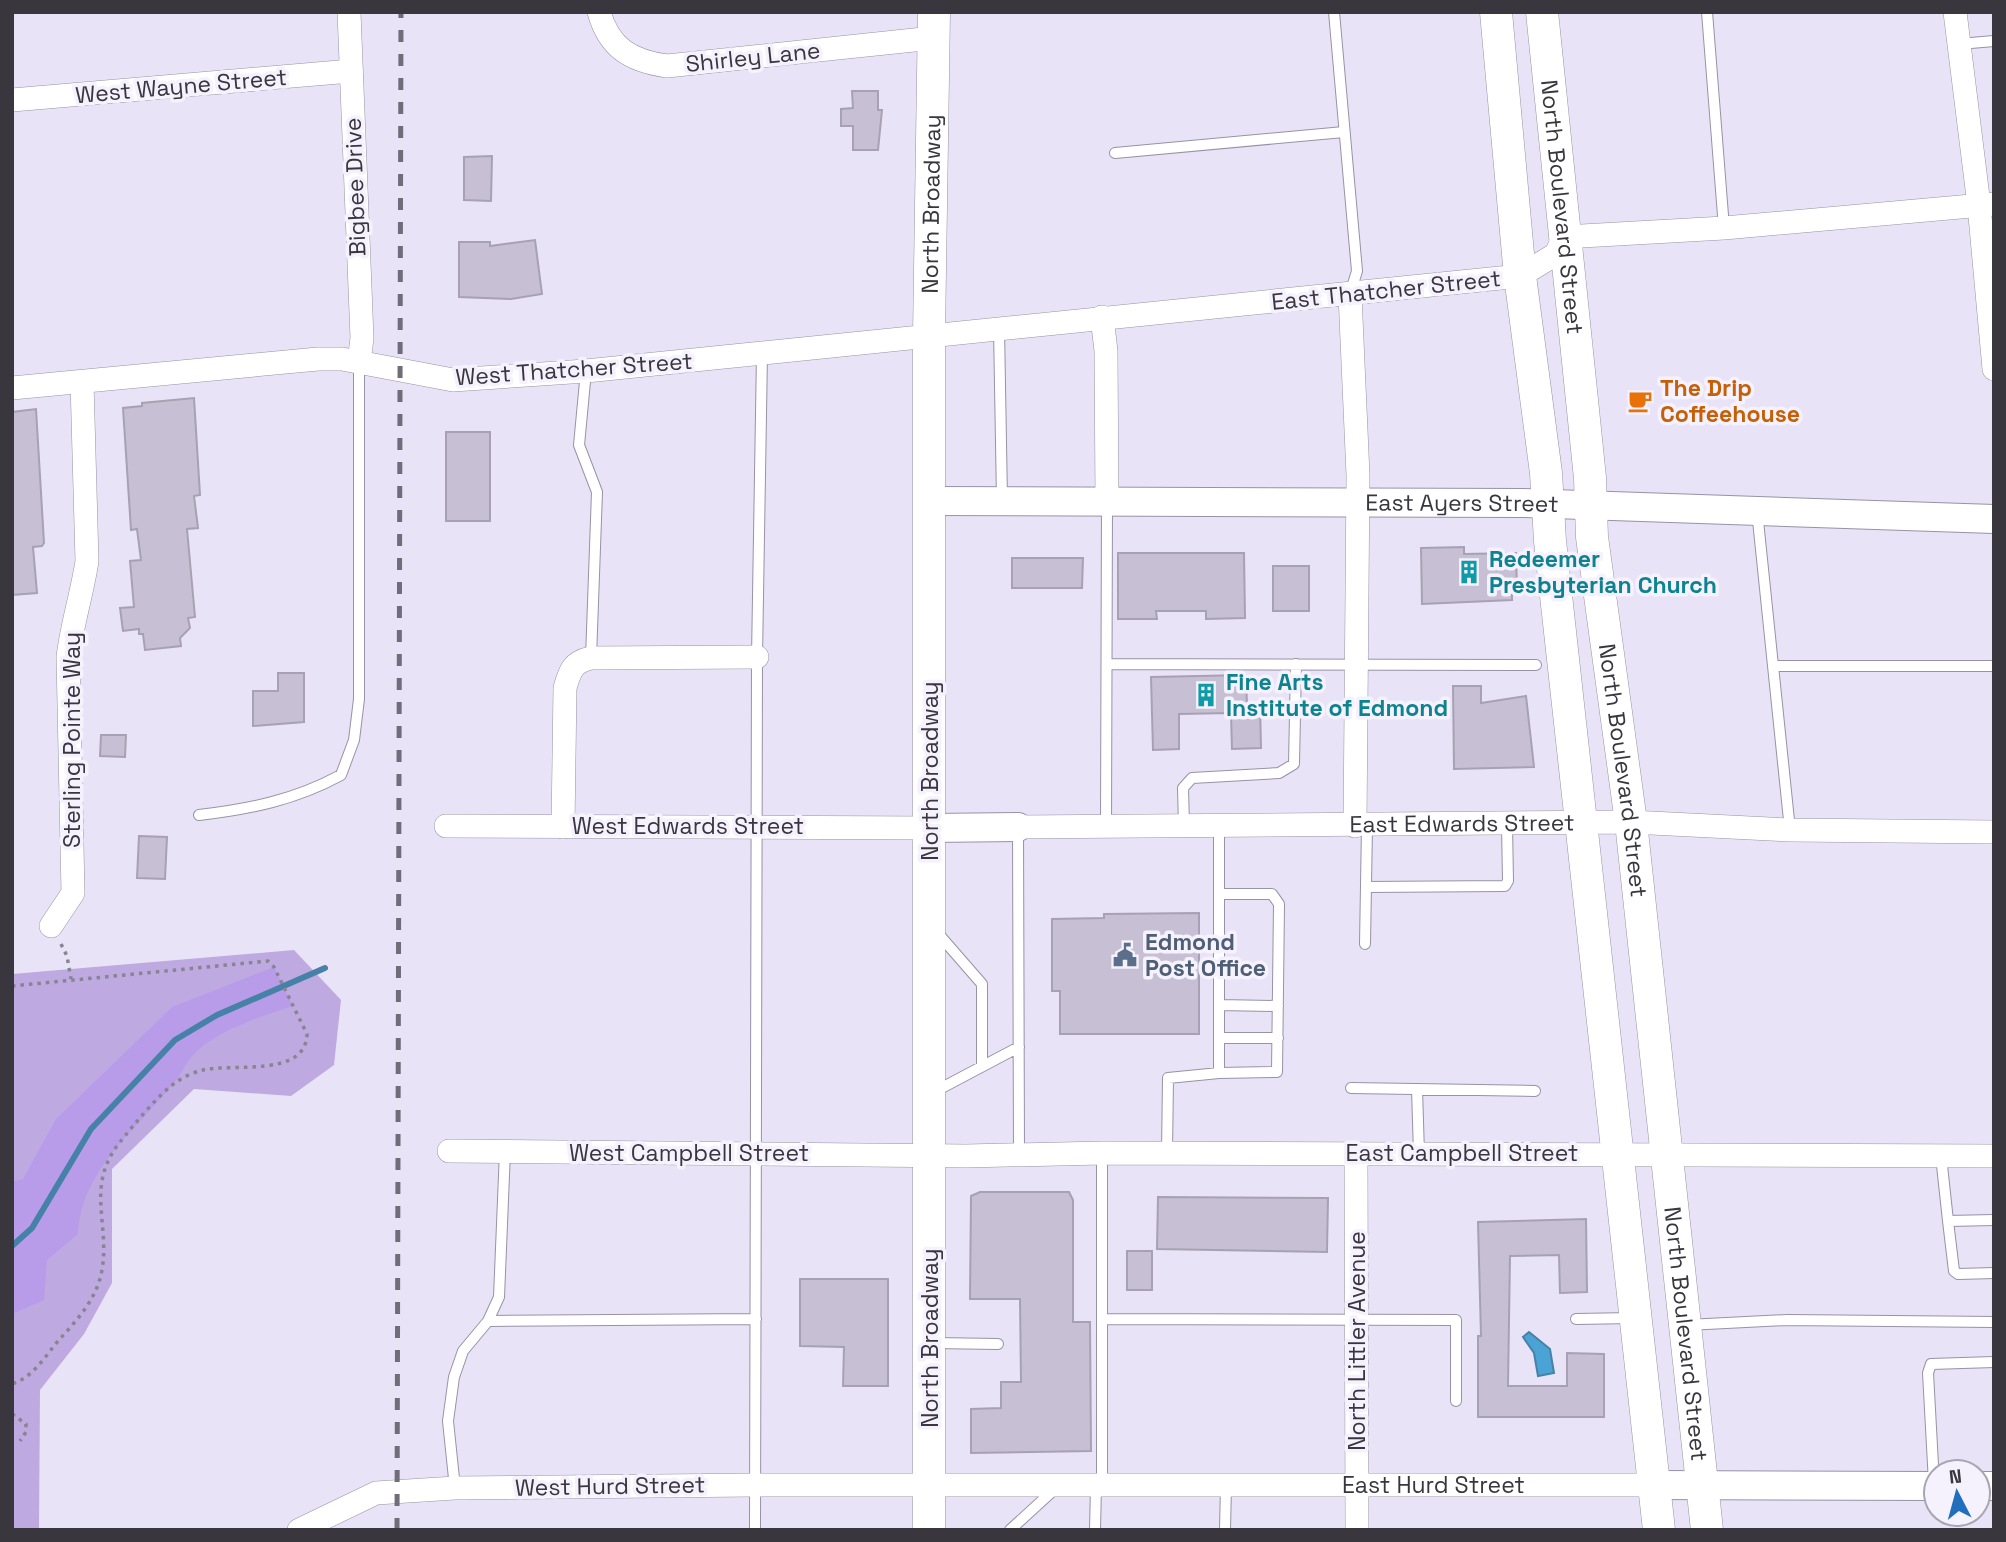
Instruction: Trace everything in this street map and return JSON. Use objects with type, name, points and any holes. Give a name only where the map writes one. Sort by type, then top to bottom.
[{"type":"main road","name":"North Boulevard Street","points":[[1496,12],[1520,276],[1548,504],[1659,1530]]},
{"type":"main road","name":"North Boulevard Street","points":[[1542,12],[1592,505],[1592,537],[1631,822],[1707,1530]]},
{"type":"main road","name":"North Broadway","points":[[929,1530],[929,335],[937,19]]},
{"type":"street","name":"Bigbee Drive","points":[[349,12],[362,338],[359,362]]},
{"type":"street","name":"Shirley Lane","points":[[599,12],[611,42],[626,55],[645,63],[667,66],[937,19]]},
{"type":"street","points":[[1955,12],[1986,204],[1994,369]]},
{"type":"street","name":"West Wayne Street","points":[[12,100],[351,71]]},
{"type":"street","points":[[1564,237],[1724,228],[1986,204]]},
{"type":"street","name":"East Thatcher Street","points":[[929,335],[1520,276],[1556,254],[1564,237]]},
{"type":"street","points":[[1350,295],[1358,503],[1356,664],[1361,826]]},
{"type":"street","points":[[1102,317],[1106,351],[1107,503]]},
{"type":"street","name":"West Thatcher Street","points":[[12,388],[318,359],[359,362],[453,380],[586,371],[929,335]]},
{"type":"street","name":"Sterling Pointe Way","points":[[51,926],[73,893],[68,657],[72,621],[83,586],[87,561],[82,382]]},
{"type":"street","name":"East Ayers Street","points":[[930,501],[1548,504],[1994,519]]},
{"type":"street","points":[[563,827],[565,688],[569,671],[578,662],[592,658],[757,657]]},
{"type":"street","name":"East Edwards Street","points":[[930,828],[1581,825],[1631,822],[1790,830],[1994,832]]},
{"type":"street","name":"West Edwards Street","points":[[446,826],[757,825],[930,828]]},
{"type":"street","name":"West Campbell Street","points":[[449,1151],[930,1154]]},
{"type":"street","name":"North Littler Avenue","points":[[1356,1153],[1357,1530]]},
{"type":"street","name":"East Campbell Street","points":[[930,1154],[1994,1156]]},
{"type":"street","name":"East Hurd Street","points":[[930,1486],[1922,1486]]},
{"type":"street","name":"West Hurd Street","points":[[299,1530],[376,1493],[456,1488],[930,1486]]},
{"type":"lane","points":[[1334,12],[1357,271],[1350,295]]},
{"type":"lane","points":[[1707,12],[1724,228]]},
{"type":"lane","points":[[1959,44],[1994,41]]},
{"type":"lane","points":[[1115,153],[1344,132]]},
{"type":"lane","points":[[999,328],[1002,501]]},
{"type":"lane","points":[[754,1530],[757,657],[762,353]]},
{"type":"lane","points":[[199,815],[287,800],[341,775],[354,740],[359,699],[359,362]]},
{"type":"lane","points":[[586,371],[579,445],[597,492],[592,658]]},
{"type":"lane","points":[[1107,503],[1107,827]]},
{"type":"lane","points":[[1757,511],[1790,830]]},
{"type":"lane","points":[[1107,664],[1536,665]]},
{"type":"lane","points":[[1184,827],[1183,788],[1192,778],[1279,773],[1294,764],[1296,664]]},
{"type":"lane","points":[[1773,666],[1994,666]]},
{"type":"lane","points":[[1366,887],[1505,886],[1508,881],[1507,825]]},
{"type":"lane","points":[[1361,826],[1366,887],[1365,944]]},
{"type":"lane","points":[[1018,827],[1019,1155]]},
{"type":"lane","points":[[1219,827],[1219,1073]]},
{"type":"lane","points":[[1167,1153],[1168,1078],[1219,1073],[1274,1074],[1277,1069],[1278,900],[1272,894],[1220,894]]},
{"type":"lane","points":[[929,924],[982,984],[982,1066]]},
{"type":"lane","points":[[1219,1005],[1278,1006]]},
{"type":"lane","points":[[1219,1038],[1278,1038]]},
{"type":"lane","points":[[930,1094],[1019,1047]]},
{"type":"lane","points":[[1351,1088],[1535,1091]]},
{"type":"lane","points":[[1417,1089],[1419,1154]]},
{"type":"lane","points":[[456,1488],[448,1422],[454,1377],[463,1351],[488,1321],[499,1297],[505,1151]]},
{"type":"lane","points":[[1095,1530],[1099,1486],[1102,1153]]},
{"type":"lane","points":[[1941,1156],[1954,1271],[1958,1274],[1994,1273]]},
{"type":"lane","points":[[1948,1221],[1994,1220]]},
{"type":"lane","points":[[1576,1320],[1636,1318]]},
{"type":"lane","points":[[488,1321],[756,1319]]},
{"type":"lane","points":[[1102,1319],[1456,1320],[1456,1401]]},
{"type":"lane","points":[[1684,1325],[1787,1320],[1994,1322]]},
{"type":"lane","points":[[930,1343],[998,1344]]},
{"type":"lane","points":[[1933,1458],[1928,1373],[1931,1364],[1994,1362]]},
{"type":"lane","points":[[1014,1528],[1059,1486]]},
{"type":"lane","points":[[1225,1530],[1226,1486]]},
{"type":"path","points":[[51,926],[67,956],[71,980]]},
{"type":"path","points":[[12,986],[268,961],[274,967],[307,1034],[307,1046],[300,1055],[285,1063],[202,1070],[175,1082],[120,1142],[105,1163],[100,1179],[103,1269],[93,1298],[30,1376],[12,1384]]},
{"type":"path","points":[[12,1414],[26,1424],[26,1432],[20,1441]]},
{"type":"shaded area","points":[[294,950],[341,1000],[334,1065],[291,1096],[194,1089],[112,1169],[112,1283],[84,1334],[40,1390],[39,1530],[12,1530],[12,974]]},
{"type":"shaded area","points":[[274,967],[293,1006],[229,1030],[193,1055],[174,1083],[100,1170],[89,1190],[78,1234],[47,1260],[44,1300],[12,1314],[12,1182],[23,1179],[56,1119],[172,1007]]},
{"type":"water","points":[[1529,1332],[1550,1349],[1554,1373],[1538,1376],[1534,1353],[1523,1337]]},
{"type":"building","points":[[852,91],[878,91],[878,110],[882,110],[878,150],[853,150],[853,126],[841,126],[841,109],[853,108]]},
{"type":"building","points":[[492,156],[491,201],[464,200],[464,157]]},
{"type":"building","points":[[535,240],[542,294],[511,299],[459,297],[459,242],[490,242],[490,246]]},
{"type":"building","points":[[194,398],[200,495],[194,496],[198,528],[187,529],[195,617],[188,618],[190,628],[180,638],[181,646],[145,650],[143,634],[139,634],[139,629],[123,631],[120,608],[134,607],[130,561],[141,560],[137,529],[131,530],[123,408],[142,406],[142,403]]},
{"type":"building","points":[[36,409],[44,543],[42,546],[33,547],[37,593],[12,595],[12,412]]},
{"type":"building","points":[[446,432],[490,432],[490,521],[446,521]]},
{"type":"building","name":"Redeemer Presbyterian Church","points":[[1464,547],[1464,554],[1516,553],[1517,590],[1512,590],[1512,600],[1422,604],[1421,548]]},
{"type":"building","points":[[1118,553],[1244,553],[1245,618],[1206,619],[1206,611],[1156,611],[1157,619],[1118,619]]},
{"type":"building","points":[[1012,558],[1083,558],[1082,588],[1012,588]]},
{"type":"building","points":[[1273,566],[1309,566],[1309,611],[1273,611]]},
{"type":"building","points":[[278,673],[304,673],[304,722],[253,726],[253,691],[278,691]]},
{"type":"building","name":"Fine Arts Institute of Edmond","points":[[1246,675],[1247,705],[1260,705],[1261,748],[1232,749],[1231,713],[1179,714],[1179,749],[1153,750],[1151,677]]},
{"type":"building","points":[[1453,686],[1481,686],[1481,703],[1526,696],[1534,767],[1454,769]]},
{"type":"building","points":[[101,735],[126,735],[125,757],[100,756]]},
{"type":"building","points":[[139,836],[167,837],[165,879],[137,878]]},
{"type":"building","name":"Edmond Post Office","points":[[1199,913],[1199,1034],[1060,1034],[1060,991],[1052,991],[1052,919],[1104,918],[1104,914]]},
{"type":"building","points":[[980,1192],[1069,1192],[1073,1200],[1073,1322],[1090,1322],[1091,1451],[971,1453],[971,1409],[1001,1408],[1001,1382],[1021,1382],[1020,1299],[970,1299],[971,1196]]},
{"type":"building","points":[[1158,1197],[1328,1198],[1327,1252],[1157,1249]]},
{"type":"building","points":[[1586,1219],[1587,1292],[1560,1293],[1559,1255],[1510,1256],[1508,1386],[1567,1386],[1567,1353],[1604,1354],[1604,1417],[1478,1417],[1478,1336],[1481,1336],[1478,1222]]},
{"type":"building","points":[[1127,1251],[1152,1251],[1152,1290],[1127,1290]]},
{"type":"building","points":[[800,1279],[888,1279],[888,1386],[843,1386],[844,1347],[800,1346]]},
{"type":"waterway","points":[[12,1246],[32,1228],[91,1129],[175,1040],[217,1015],[325,968]]},
{"type":"railway","points":[[397,1530],[401,12]]},
{"type":"place","name":"The Drip Coffeehouse","points":[[1640,401]]},
{"type":"place","name":"Redeemer Presbyterian Church","points":[[1469,572]]},
{"type":"place","name":"Fine Arts Institute of Edmond","points":[[1206,695]]},
{"type":"place","name":"Edmond Post Office","points":[[1125,955]]}]
